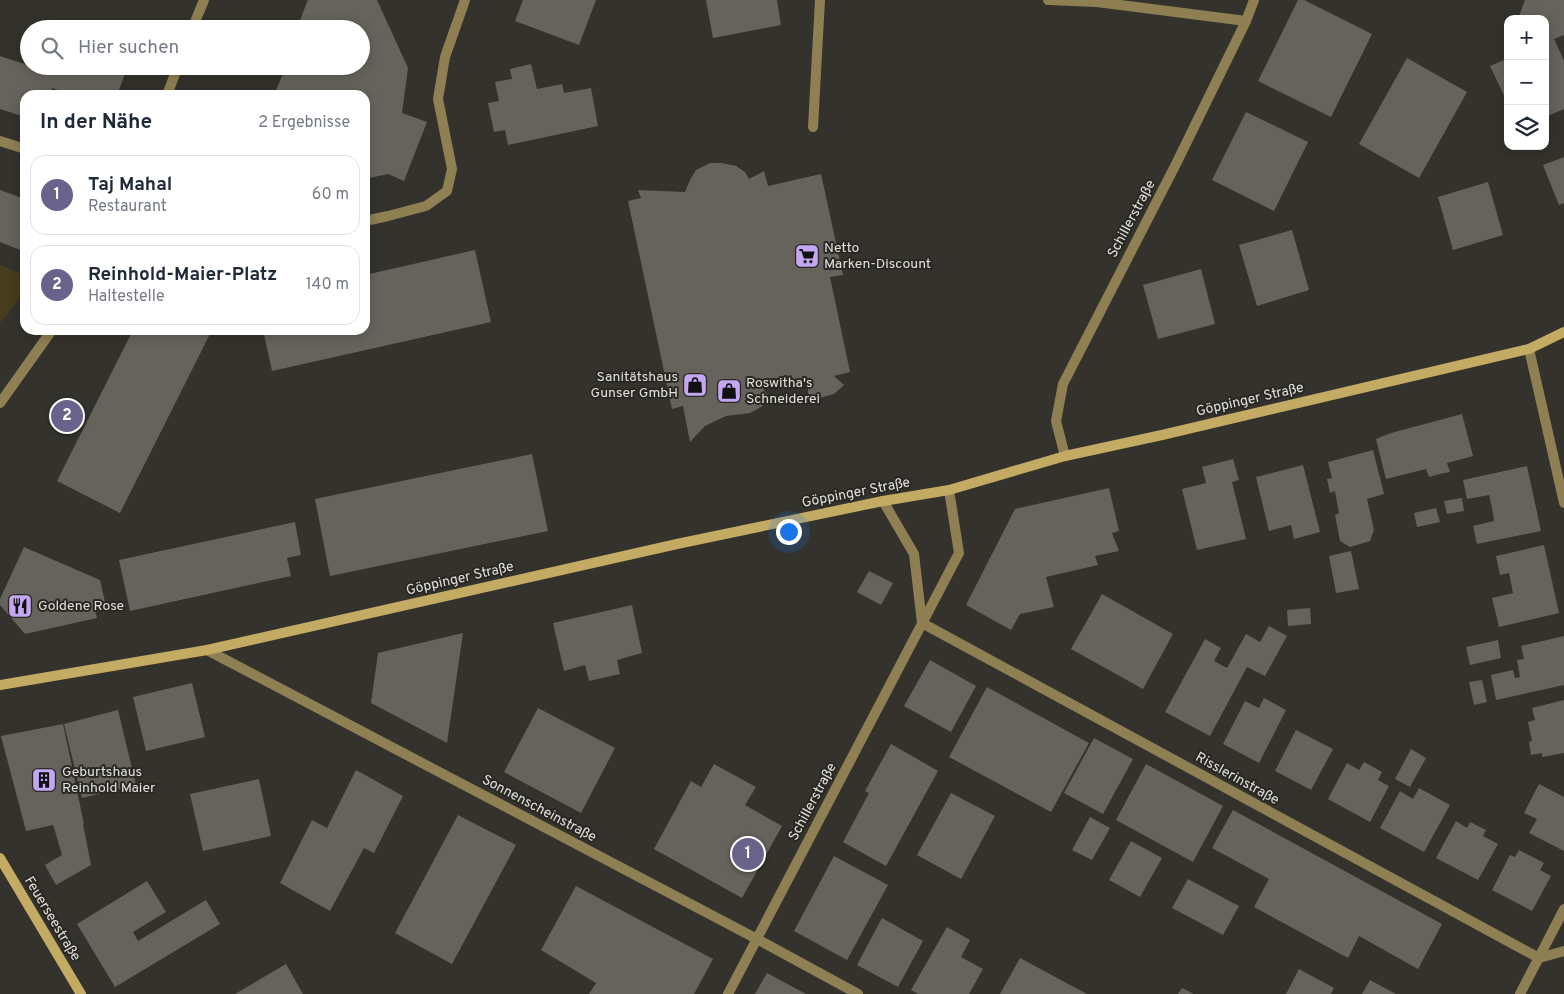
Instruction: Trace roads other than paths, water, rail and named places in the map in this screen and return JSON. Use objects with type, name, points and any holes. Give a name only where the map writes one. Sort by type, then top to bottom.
[{"type":"main road","name":"Göppinger Straße","points":[[0,685],[207,650],[677,544],[883,501],[948,490],[1065,456],[1529,349],[1564,332]]},
{"type":"main road","name":"Feuerseestraße","points":[[0,858],[81,994]]},
{"type":"street","points":[[196,20],[204,0]]},
{"type":"street","points":[[370,220],[426,206],[447,191],[452,169],[438,98],[445,57],[465,0]]},
{"type":"street","points":[[813,127],[820,0]]},
{"type":"street","points":[[1048,0],[1097,1],[1246,21]]},
{"type":"street","name":"Schillerstraße","points":[[1065,456],[1056,421],[1063,384],[1176,164],[1246,21],[1254,0]]},
{"type":"street","points":[[169,90],[175,75]]},
{"type":"street","points":[[0,141],[20,147]]},
{"type":"street","points":[[0,403],[48,335]]},
{"type":"street","points":[[1529,349],[1564,503]]},
{"type":"street","name":"Schillerstraße","points":[[728,994],[959,553],[948,490]]},
{"type":"street","points":[[883,501],[914,554],[922,623]]},
{"type":"street","name":"Risslerinstraße","points":[[922,623],[1539,958]]},
{"type":"street","name":"Sonnenscheinstraße","points":[[207,650],[858,994]]},
{"type":"street","points":[[1520,994],[1564,909]]},
{"type":"street","points":[[1539,958],[1564,951]]},
{"type":"place","name":"Netto Marken-Discount","points":[[807,256]]},
{"type":"place","name":"Sanitätshaus Gunser GmbH","points":[[695,385]]},
{"type":"place","name":"Roswitha's Schneiderei","points":[[729,391]]},
{"type":"place","name":"Reinhold-Maier-Platz","points":[[67,416]]},
{"type":"place","name":"Goldene Rose","points":[[20,606]]},
{"type":"place","name":"Geburtshaus Reinhold Maier","points":[[44,780]]},
{"type":"place","name":"Taj Mahal","points":[[748,854]]}]
